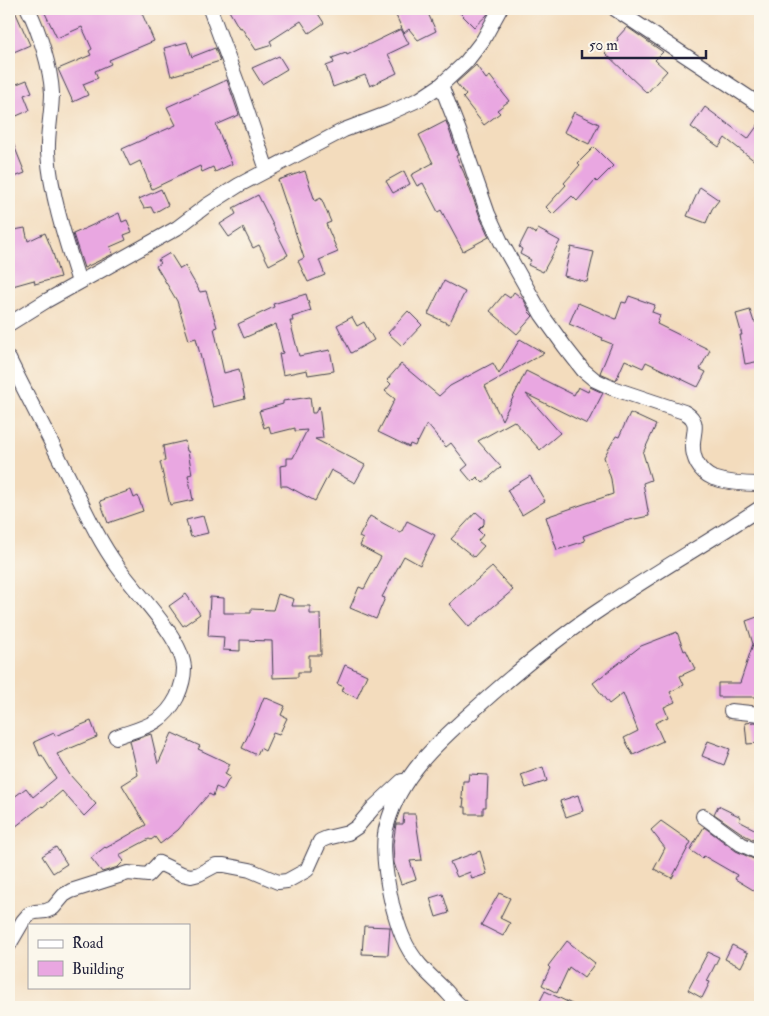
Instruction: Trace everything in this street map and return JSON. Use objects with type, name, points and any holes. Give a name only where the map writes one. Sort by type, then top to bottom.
[{"type":"street","points":[[28,9],[34,22],[49,73],[52,92],[48,154],[53,190],[63,233],[79,282]]},
{"type":"street","points":[[210,9],[267,170]]},
{"type":"street","points":[[9,324],[79,282],[177,228],[206,206],[267,170],[344,130],[420,99],[441,85],[466,62],[483,40],[500,9]]},
{"type":"street","points":[[615,9],[760,105]]},
{"type":"street","points":[[441,85],[488,214],[502,244],[542,315],[583,370],[595,380],[612,388],[690,415],[694,421],[695,428],[694,456],[697,464],[703,471],[712,477],[727,482],[760,484]]},
{"type":"street","points":[[9,359],[88,519],[118,567],[174,640],[182,656],[184,677],[179,693],[166,714],[156,722],[116,737]]},
{"type":"street","points":[[462,1007],[419,965],[407,948],[398,928],[388,887],[385,848],[386,827],[392,809],[406,780],[426,756],[460,723],[547,648],[604,607],[760,508]]},
{"type":"street","points":[[731,711],[760,714]]},
{"type":"street","points":[[9,945],[28,914],[53,908],[64,895],[71,891],[128,873],[148,875],[160,863],[190,876],[199,874],[216,865],[224,865],[250,870],[278,882],[287,881],[307,870],[320,841],[348,833],[352,830],[412,772]]},
{"type":"street","points":[[703,816],[741,844],[760,853]]},
{"type":"building","points":[[9,9],[14,9],[30,45],[9,54]]},
{"type":"building","points":[[43,9],[140,9],[154,41],[109,60],[111,64],[95,71],[98,78],[83,84],[88,95],[73,102],[58,69],[91,55],[89,51],[92,49],[82,27],[57,38]]},
{"type":"building","points":[[228,9],[321,9],[317,12],[324,23],[309,33],[301,21],[270,41],[272,45],[256,50],[241,27],[239,28]]},
{"type":"building","points":[[393,9],[426,9],[436,31],[418,40],[409,29],[404,33]]},
{"type":"building","points":[[456,9],[490,9],[487,15],[474,27]]},
{"type":"building","points":[[627,27],[663,52],[655,60],[667,71],[647,93],[605,53],[618,40],[617,38]]},
{"type":"building","points":[[401,29],[409,44],[388,54],[397,73],[370,86],[365,75],[333,87],[326,66],[334,63],[332,58],[346,53],[347,55]]},
{"type":"building","points":[[187,42],[192,57],[215,48],[220,61],[171,76],[164,48]]},
{"type":"building","points":[[279,56],[287,69],[262,84],[252,68]]},
{"type":"building","points":[[476,65],[486,79],[490,76],[509,101],[497,110],[500,113],[484,125],[463,98],[466,95],[456,83]]},
{"type":"building","points":[[27,80],[32,92],[24,95],[30,110],[12,118],[9,110],[9,87]]},
{"type":"building","points":[[227,80],[239,115],[216,125],[232,164],[215,172],[213,167],[202,172],[200,166],[152,189],[140,161],[130,166],[122,149],[176,125],[167,107]]},
{"type":"building","points":[[705,107],[748,139],[760,122],[760,165],[725,138],[719,147],[691,127]]},
{"type":"building","points":[[574,112],[599,124],[589,144],[564,132]]},
{"type":"building","points":[[446,121],[458,155],[456,156],[489,237],[463,251],[441,210],[438,212],[423,183],[417,186],[411,175],[433,163],[419,135]]},
{"type":"building","points":[[9,133],[25,173],[9,179]]},
{"type":"building","points":[[594,147],[613,166],[597,182],[595,180],[577,201],[572,196],[553,214],[546,207],[566,185],[564,183],[580,165],[578,163]]},
{"type":"building","points":[[305,171],[315,201],[321,198],[331,222],[326,224],[338,252],[319,260],[325,275],[308,282],[298,261],[304,258],[278,180]]},
{"type":"building","points":[[404,171],[410,184],[393,193],[386,181]]},
{"type":"building","points":[[700,187],[719,200],[712,209],[706,223],[687,216]]},
{"type":"building","points":[[161,189],[168,205],[154,213],[151,207],[144,208],[139,199]]},
{"type":"building","points":[[258,195],[288,255],[269,265],[259,245],[253,248],[243,228],[229,237],[220,224],[236,214],[233,208]]},
{"type":"building","points":[[119,213],[122,222],[127,220],[132,232],[124,235],[126,240],[110,247],[113,254],[84,268],[73,234]]},
{"type":"building","points":[[25,228],[28,241],[45,233],[60,277],[35,284],[34,280],[9,287],[9,231]]},
{"type":"building","points":[[528,229],[536,234],[538,229],[560,241],[543,272],[528,265],[531,260],[520,254],[522,249],[519,247]]},
{"type":"building","points":[[571,247],[594,252],[587,282],[564,276]]},
{"type":"building","points":[[170,253],[180,269],[185,266],[200,292],[206,291],[217,327],[214,328],[224,373],[239,369],[245,399],[213,407],[196,338],[189,340],[177,301],[156,266],[160,263],[158,260]]},
{"type":"building","points":[[444,281],[465,292],[449,324],[428,314]]},
{"type":"building","points":[[514,292],[524,300],[528,311],[533,316],[517,334],[490,311],[504,294],[510,298]]},
{"type":"building","points":[[306,294],[311,311],[292,317],[293,321],[290,321],[299,356],[330,350],[334,371],[308,375],[307,370],[283,375],[279,354],[283,353],[276,324],[244,338],[238,324],[274,307],[273,304]]},
{"type":"building","points":[[629,296],[655,305],[652,312],[660,315],[657,324],[710,350],[700,369],[706,372],[698,387],[646,362],[643,368],[625,360],[616,380],[600,373],[612,344],[602,340],[603,338],[569,324],[578,303],[616,319],[622,302],[626,303]]},
{"type":"building","points":[[750,310],[754,322],[760,321],[760,361],[745,364],[740,335],[742,335],[736,314]]},
{"type":"building","points":[[408,311],[422,325],[402,346],[388,333]]},
{"type":"building","points":[[352,317],[357,326],[364,322],[374,340],[351,353],[337,325]]},
{"type":"building","points":[[520,339],[544,353],[485,386],[502,420],[526,371],[574,395],[578,387],[588,392],[590,387],[603,393],[587,424],[526,394],[560,433],[540,450],[514,421],[478,441],[501,467],[483,483],[477,477],[472,482],[462,470],[468,465],[451,443],[446,447],[427,424],[415,446],[410,444],[409,447],[378,432],[395,399],[385,391],[391,384],[387,380],[401,364],[439,396],[450,386],[493,363],[499,374]]},
{"type":"building","points":[[310,397],[312,413],[315,413],[319,406],[323,438],[315,439],[365,465],[355,483],[331,470],[315,501],[287,486],[281,486],[280,466],[287,465],[287,458],[293,458],[307,430],[295,431],[295,428],[271,434],[269,426],[264,428],[259,411],[283,404],[283,401]]},
{"type":"building","points":[[630,413],[656,425],[643,453],[651,480],[643,483],[649,516],[625,521],[583,536],[585,541],[557,550],[546,517],[613,494],[611,479],[604,457],[616,436],[619,437]]},
{"type":"building","points":[[185,441],[192,474],[188,475],[193,500],[170,505],[160,462],[165,461],[163,446]]},
{"type":"building","points":[[530,476],[545,501],[522,515],[507,490]]},
{"type":"building","points":[[131,490],[134,498],[138,496],[143,511],[108,523],[100,501]]},
{"type":"building","points":[[476,512],[484,519],[484,524],[478,530],[483,535],[478,541],[484,546],[474,557],[451,539]]},
{"type":"building","points":[[203,516],[208,533],[191,537],[186,520]]},
{"type":"building","points":[[370,516],[401,533],[407,521],[435,535],[420,565],[404,556],[382,597],[385,598],[376,619],[350,608],[359,587],[364,589],[381,557],[360,546],[363,539],[359,537]]},
{"type":"building","points":[[492,567],[513,590],[469,627],[449,604]]},
{"type":"building","points":[[186,594],[200,614],[183,626],[169,606]]},
{"type":"building","points":[[278,594],[294,599],[292,606],[310,606],[310,614],[320,614],[321,655],[309,655],[309,672],[298,672],[298,677],[273,678],[272,641],[240,640],[240,651],[223,650],[224,637],[208,636],[210,597],[224,598],[224,613],[251,613],[251,609],[273,610]]},
{"type":"building","points":[[760,616],[760,697],[718,697],[718,683],[740,683],[753,644],[746,621]]},
{"type":"building","points":[[677,632],[684,651],[686,650],[695,669],[680,676],[684,685],[670,692],[675,702],[664,707],[668,717],[655,723],[663,741],[633,755],[624,738],[638,731],[623,693],[609,704],[593,683],[641,646]]},
{"type":"building","points":[[345,665],[367,675],[357,698],[342,691],[344,687],[337,684]]},
{"type":"building","points":[[264,697],[285,706],[281,715],[287,718],[279,735],[273,733],[265,751],[260,748],[257,755],[242,748]]},
{"type":"building","points":[[91,721],[97,737],[57,754],[70,775],[96,804],[84,816],[62,791],[15,827],[9,819],[13,815],[9,810],[9,801],[26,788],[33,797],[56,778],[42,755],[40,756],[34,742],[54,733],[55,736]]},
{"type":"building","points":[[745,723],[760,723],[760,743],[747,744]]},
{"type":"building","points":[[172,733],[200,746],[198,749],[230,764],[225,774],[230,777],[223,790],[216,787],[213,796],[209,794],[178,830],[160,844],[155,837],[151,840],[149,839],[119,855],[124,861],[118,867],[102,872],[91,858],[105,847],[146,825],[122,785],[138,775],[130,741],[151,734],[158,764]]},
{"type":"building","points":[[708,741],[730,749],[724,765],[702,756]]},
{"type":"building","points":[[543,767],[547,781],[526,788],[521,775]]},
{"type":"building","points":[[469,774],[488,775],[486,807],[483,807],[483,814],[466,814],[466,807],[463,807],[463,781],[468,781]]},
{"type":"building","points":[[578,795],[583,811],[566,817],[560,801]]},
{"type":"building","points":[[718,806],[741,817],[739,821],[760,832],[760,843],[746,836],[714,814]]},
{"type":"building","points":[[404,814],[415,814],[422,860],[410,861],[416,879],[401,884],[394,863],[393,844],[396,824],[403,824]]},
{"type":"building","points":[[661,821],[691,842],[672,878],[654,869],[665,848],[651,830]]},
{"type":"building","points":[[704,827],[736,851],[760,862],[760,894],[735,879],[737,875],[690,850]]},
{"type":"building","points":[[56,847],[67,864],[53,873],[42,856]]},
{"type":"building","points":[[480,851],[487,874],[472,879],[470,872],[457,877],[450,862]]},
{"type":"building","points":[[499,893],[510,898],[500,918],[510,923],[503,936],[481,925]]},
{"type":"building","points":[[443,894],[449,913],[436,917],[430,898]]},
{"type":"building","points":[[364,926],[390,927],[388,955],[362,954]]},
{"type":"building","points":[[567,941],[595,963],[584,978],[569,967],[557,993],[542,985],[550,968],[548,966]]},
{"type":"building","points":[[732,945],[748,953],[741,967],[725,959]]},
{"type":"building","points":[[708,952],[719,957],[707,981],[710,982],[702,998],[688,990]]},
{"type":"building","points":[[545,991],[578,1007],[537,1007]]}]
